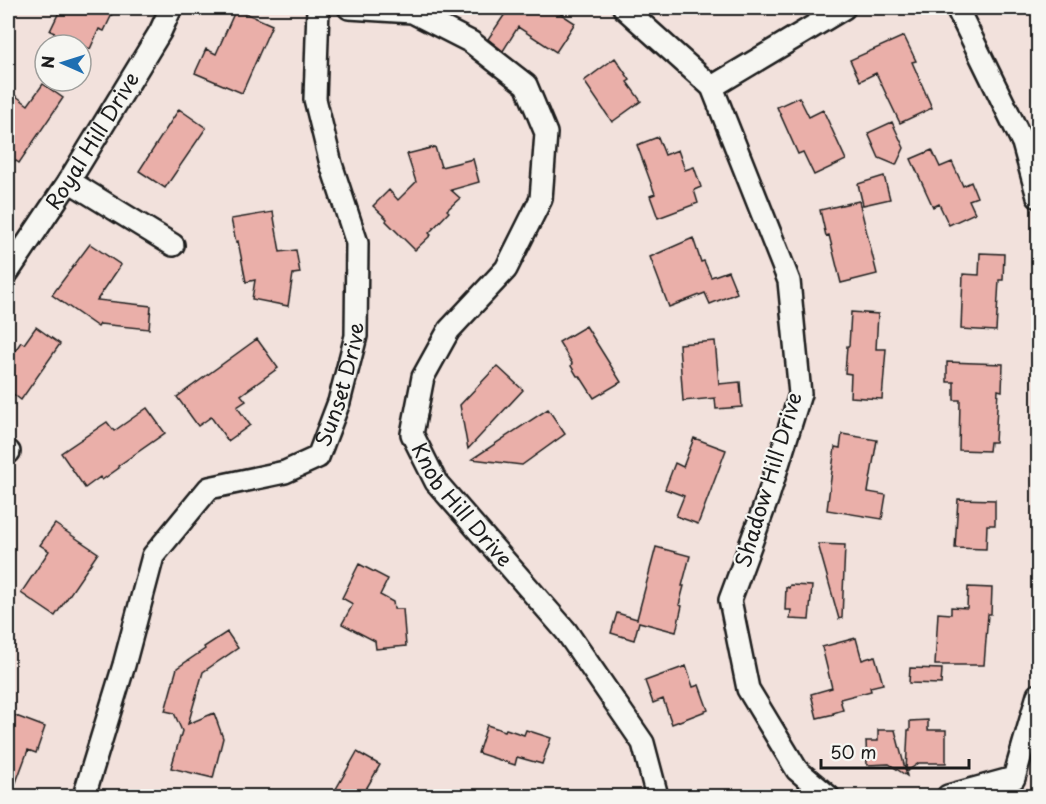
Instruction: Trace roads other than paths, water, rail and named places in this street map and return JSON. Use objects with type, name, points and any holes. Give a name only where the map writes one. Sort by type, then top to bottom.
[{"type":"street","name":"Royal Hill Drive","points":[[8,272],[69,181],[160,32],[171,8]]},
{"type":"street","name":"Sunset Drive","points":[[84,796],[124,665],[153,556],[209,488],[285,472],[318,457],[339,402],[356,336],[357,243],[331,164],[315,99],[318,8]]},
{"type":"street","name":"Knob Hill Drive","points":[[349,8],[412,12],[471,42],[526,85],[546,133],[541,199],[506,269],[449,330],[423,377],[412,434],[436,482],[566,631],[643,743],[657,796]]},
{"type":"street","name":"Shadow Hill Drive","points":[[624,8],[712,87],[789,281],[800,394],[768,497],[730,600],[748,689],[797,770],[828,796]]},
{"type":"street","points":[[712,87],[844,8]]},
{"type":"street","points":[[957,8],[1023,143],[1038,197]]},
{"type":"street","points":[[69,181],[173,245]]},
{"type":"street","points":[[948,796],[1014,778],[1038,694]]}]
